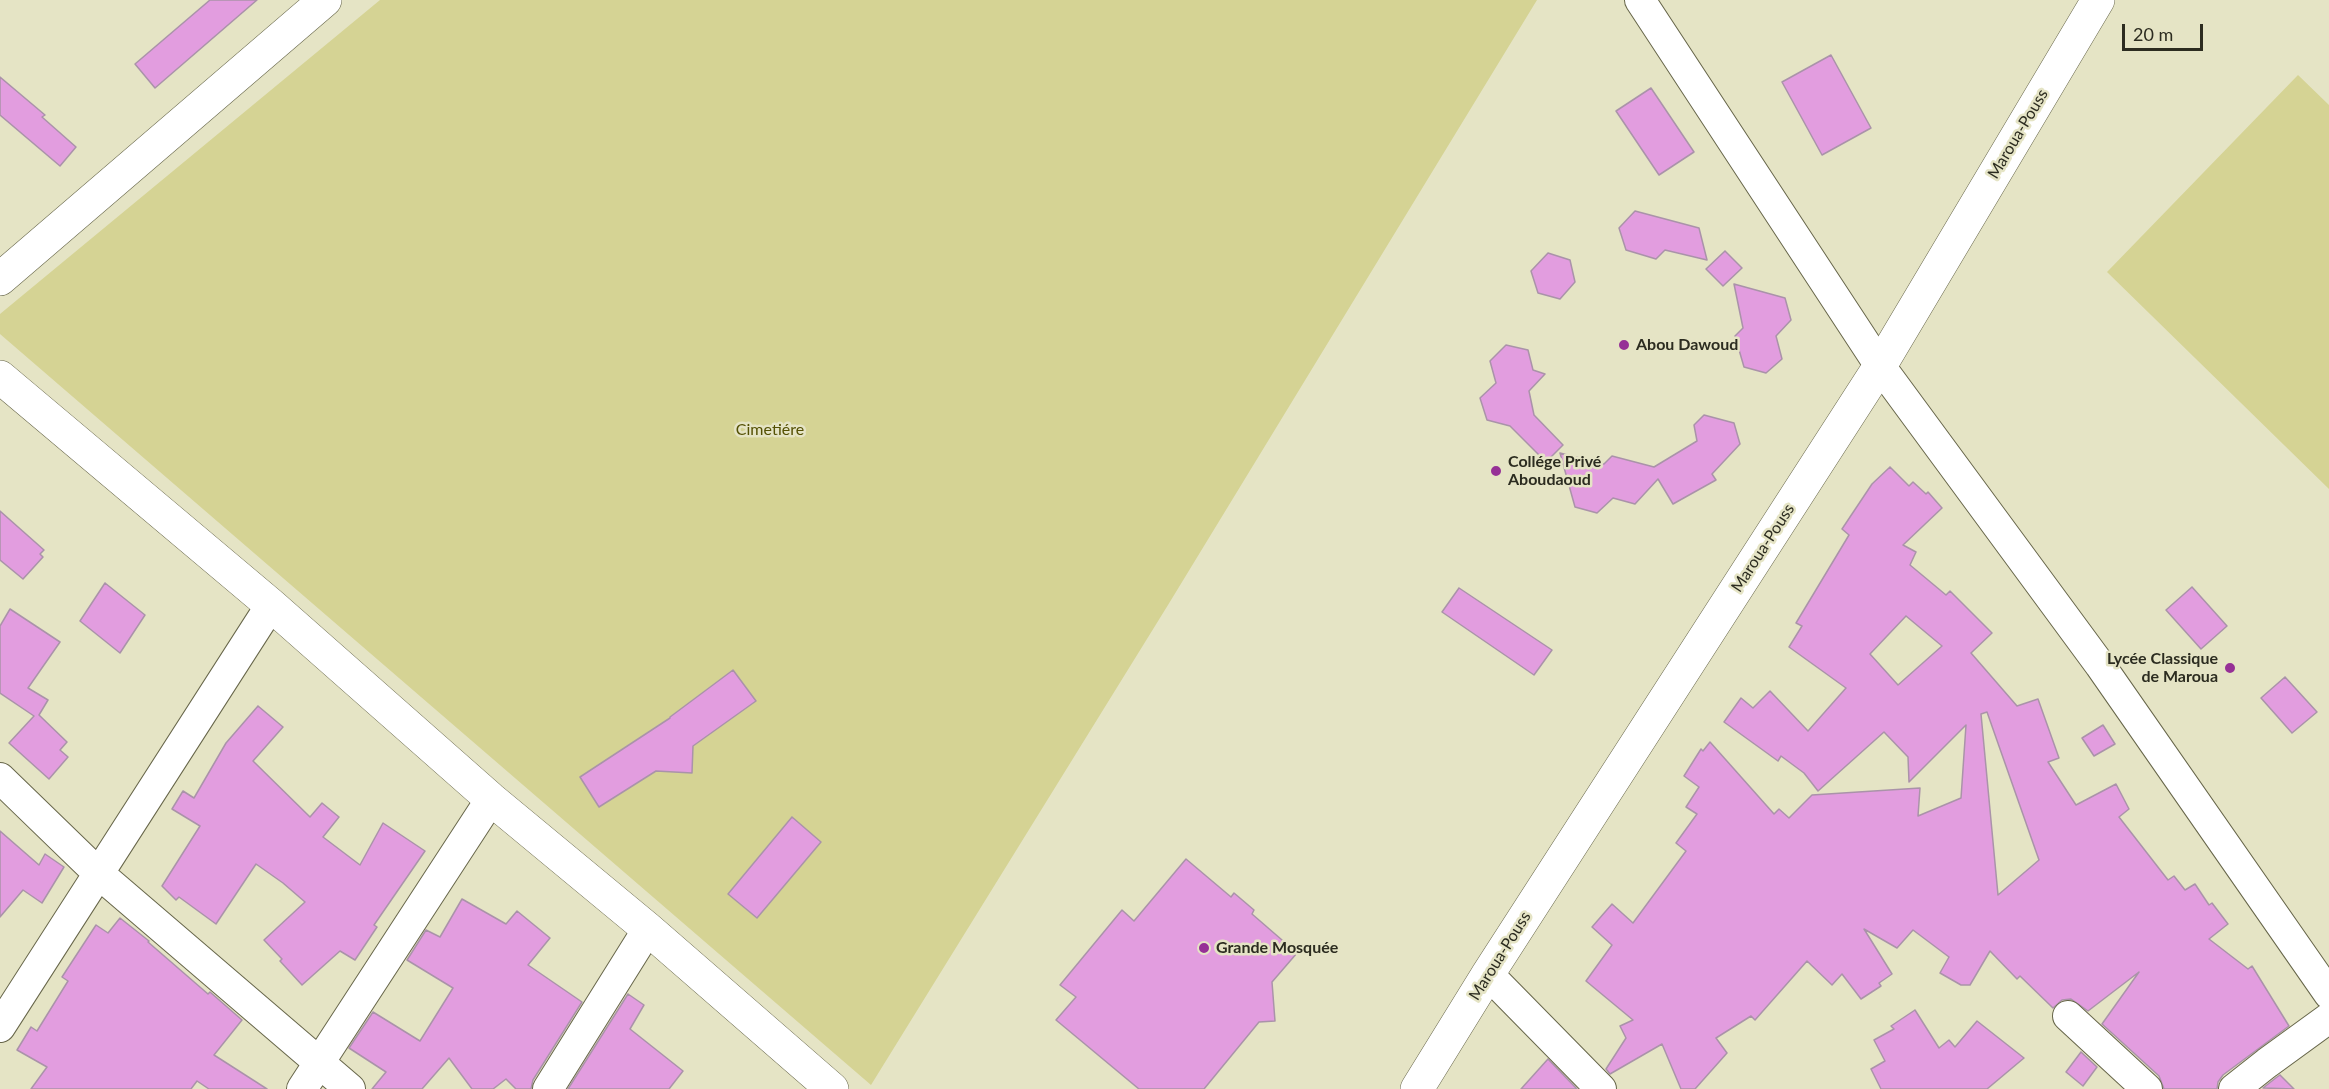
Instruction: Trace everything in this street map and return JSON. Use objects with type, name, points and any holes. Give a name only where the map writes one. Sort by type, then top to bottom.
[{"type":"main road","points":[[0,279],[325,0]]},
{"type":"main road","name":"Maroua-Pouss","points":[[1417,1089],[1488,974],[1880,366],[2098,0]]},
{"type":"main road","points":[[0,377],[271,605],[491,799],[648,929],[832,1089]]},
{"type":"street","points":[[1640,0],[1880,366],[2100,665],[2329,994]]},
{"type":"street","points":[[0,1027],[271,605]]},
{"type":"street","points":[[0,778],[98,873],[350,1089]]},
{"type":"street","points":[[302,1089],[491,799]]},
{"type":"street","points":[[548,1089],[648,929]]},
{"type":"street","points":[[1488,974],[1601,1089]]},
{"type":"street","points":[[2068,1016],[2146,1089]]},
{"type":"street","points":[[2234,1089],[2299,1038],[2329,1018]]},
{"type":"green space","name":"Cimetiére","points":[[380,0],[1537,0],[1168,605],[871,1085],[0,334],[0,314]]},
{"type":"green space","points":[[2298,75],[2329,105],[2329,489],[2107,272]]},
{"type":"building","points":[[210,0],[257,0],[155,88],[135,64]]},
{"type":"building","points":[[1831,55],[1871,128],[1822,155],[1782,82]]},
{"type":"building","points":[[0,77],[45,115],[42,117],[76,147],[60,166],[0,115]]},
{"type":"building","points":[[1651,88],[1694,152],[1659,175],[1616,111]]},
{"type":"building","points":[[1635,211],[1699,228],[1707,260],[1665,250],[1656,259],[1626,250],[1619,228]]},
{"type":"building","points":[[1725,251],[1742,268],[1723,286],[1706,269]]},
{"type":"building","points":[[1548,253],[1570,260],[1575,282],[1560,299],[1538,293],[1531,271]]},
{"type":"building","points":[[1734,284],[1785,298],[1791,320],[1776,336],[1782,359],[1766,373],[1744,367],[1735,336],[1743,328]]},
{"type":"building","points":[[1506,345],[1528,350],[1533,370],[1545,374],[1529,391],[1534,415],[1563,445],[1546,462],[1510,426],[1487,420],[1480,398],[1496,383],[1490,361]]},
{"type":"building","points":[[1704,415],[1734,423],[1740,444],[1712,474],[1716,480],[1673,504],[1658,479],[1635,504],[1613,498],[1597,513],[1575,507],[1560,453],[1604,464],[1612,456],[1654,467],[1697,441],[1694,425]]},
{"type":"building","points":[[1890,467],[1909,486],[1913,482],[1926,494],[1928,492],[1942,508],[1903,545],[1916,552],[1910,565],[1946,595],[1950,591],[1992,633],[1971,653],[2017,706],[2038,699],[2059,758],[2048,762],[2076,805],[2116,784],[2129,809],[2119,817],[2168,880],[2174,876],[2185,890],[2195,884],[2209,905],[2212,903],[2228,924],[2209,939],[2248,969],[2252,966],[2289,1026],[2223,1075],[2218,1082],[2217,1089],[2164,1089],[2159,1076],[2102,1024],[2139,972],[2088,1011],[2071,999],[2062,1000],[2053,1008],[2020,976],[2017,979],[1990,951],[1970,985],[1961,985],[1940,973],[1949,957],[1913,930],[1897,948],[1864,929],[1892,974],[1879,983],[1881,986],[1861,999],[1842,974],[1832,985],[1807,961],[1755,1020],[1751,1016],[1716,1038],[1727,1053],[1695,1089],[1681,1089],[1662,1044],[1610,1074],[1606,1069],[1626,1038],[1620,1026],[1633,1020],[1586,981],[1612,945],[1592,927],[1612,904],[1633,923],[1686,851],[1676,843],[1697,814],[1686,807],[1699,787],[1684,776],[1701,749],[1703,751],[1710,742],[1774,814],[1779,809],[1789,818],[1812,795],[1920,788],[1918,816],[1961,798],[1966,725],[1909,782],[1908,757],[1884,732],[1818,791],[1804,773],[1781,756],[1778,761],[1724,722],[1741,698],[1753,708],[1770,691],[1808,731],[1846,688],[1789,647],[1802,626],[1796,623],[1849,535],[1842,529],[1872,484]],"holes":[[[1906,616],[1942,646],[1898,685],[1870,654]],[[1987,712],[2039,860],[1998,895],[1981,714]]]},
{"type":"building","points":[[0,511],[44,550],[40,554],[43,557],[23,579],[0,560]]},
{"type":"building","points":[[105,583],[145,615],[120,653],[80,621]]},
{"type":"building","points":[[2192,587],[2227,626],[2201,649],[2166,610]]},
{"type":"building","points":[[1459,588],[1552,650],[1534,675],[1442,612]]},
{"type":"building","points":[[10,609],[60,642],[28,688],[48,700],[39,715],[67,742],[60,750],[68,757],[49,779],[9,743],[34,716],[0,693],[0,626]]},
{"type":"building","points":[[733,670],[756,701],[693,746],[692,773],[656,771],[599,807],[580,777],[670,718]]},
{"type":"building","points":[[2285,677],[2317,712],[2292,733],[2261,698]]},
{"type":"building","points":[[258,706],[283,727],[253,761],[310,817],[322,803],[339,817],[323,837],[360,865],[383,823],[425,851],[374,925],[377,927],[355,960],[340,951],[302,985],[264,940],[305,902],[283,883],[256,864],[216,924],[179,897],[176,900],[162,886],[200,826],[172,809],[183,791],[194,798],[226,743]]},
{"type":"building","points":[[2103,725],[2115,744],[2094,756],[2082,738]]},
{"type":"building","points":[[792,817],[821,842],[757,918],[728,894]]},
{"type":"building","points":[[0,831],[39,865],[45,854],[64,867],[42,903],[23,890],[0,917]]},
{"type":"building","points":[[1186,859],[1231,897],[1234,893],[1254,910],[1252,914],[1297,953],[1272,982],[1275,1021],[1259,1022],[1204,1089],[1139,1089],[1056,1020],[1076,997],[1060,985],[1122,910],[1134,921]]},
{"type":"building","points":[[462,899],[506,924],[517,911],[550,938],[528,965],[582,1002],[533,1080],[531,1089],[516,1089],[506,1079],[493,1089],[472,1089],[449,1058],[422,1089],[372,1089],[386,1072],[349,1048],[373,1012],[420,1041],[453,988],[407,960],[426,930],[440,937]]},
{"type":"building","points":[[120,918],[208,994],[210,992],[242,1020],[214,1055],[267,1089],[209,1089],[197,1081],[191,1089],[31,1089],[47,1067],[17,1050],[31,1027],[37,1031],[68,981],[62,977],[96,925],[108,933]]},
{"type":"building","points":[[628,994],[644,1005],[630,1029],[683,1071],[669,1089],[568,1089]]},
{"type":"building","points":[[1915,1010],[1939,1048],[1949,1040],[1955,1047],[1977,1021],[2024,1058],[1987,1089],[1881,1089],[1871,1069],[1885,1061],[1874,1040],[1894,1029],[1891,1026]]},
{"type":"building","points":[[2081,1052],[2097,1067],[2083,1086],[2066,1072]]},
{"type":"building","points":[[1548,1059],[1577,1089],[1521,1089]]},
{"type":"building","points":[[2280,1075],[2294,1089],[2263,1088],[2277,1077]]},
{"type":"place","name":"Abou Dawoud","points":[[1624,345]]},
{"type":"place","name":"Collége Privé Aboudaoud","points":[[1496,471]]},
{"type":"place","name":"Lycée Classique de Maroua","points":[[2230,668]]},
{"type":"place","name":"Grande Mosquée","points":[[1204,948]]}]
